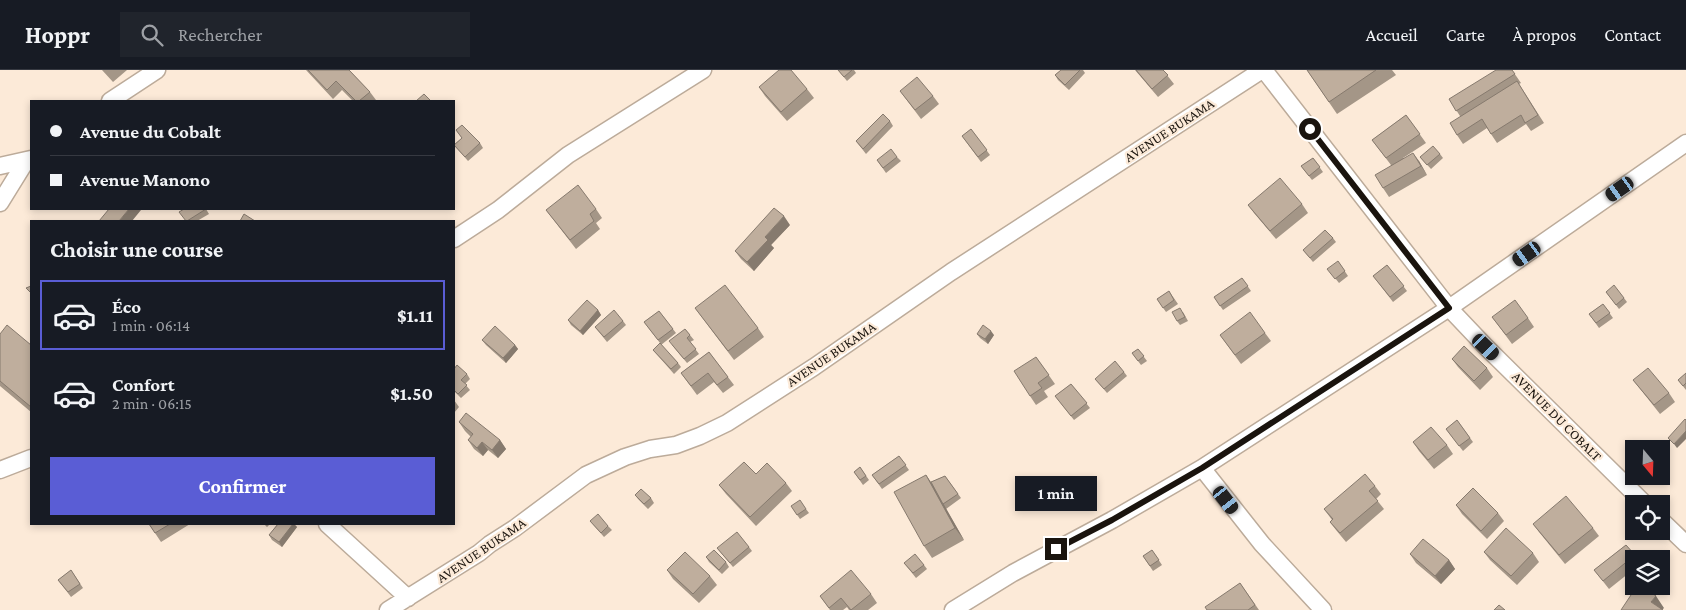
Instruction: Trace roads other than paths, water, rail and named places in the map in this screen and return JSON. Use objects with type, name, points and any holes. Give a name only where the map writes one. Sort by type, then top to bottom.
[{"type":"street","points":[[112,100],[157,70]]},
{"type":"street","points":[[455,238],[498,210],[568,154],[702,70]]},
{"type":"street","name":"AVENUE DU COBALT","points":[[1263,70],[1449,308],[1636,495]]},
{"type":"street","name":"AVENUE BUKAMA","points":[[388,610],[515,528],[586,475],[625,457],[700,436],[727,423],[814,367],[951,272],[1263,70]]},
{"type":"street","points":[[953,610],[1013,573],[1112,520],[1202,468],[1449,308],[1684,149]]},
{"type":"street","points":[[0,166],[29,160]]},
{"type":"street","points":[[0,203],[29,160]]},
{"type":"street","points":[[0,470],[30,458]]},
{"type":"street","points":[[1202,468],[1262,544],[1322,610]]},
{"type":"street","points":[[328,525],[408,598]]},
{"type":"street","points":[[1670,529],[1686,544]]}]
